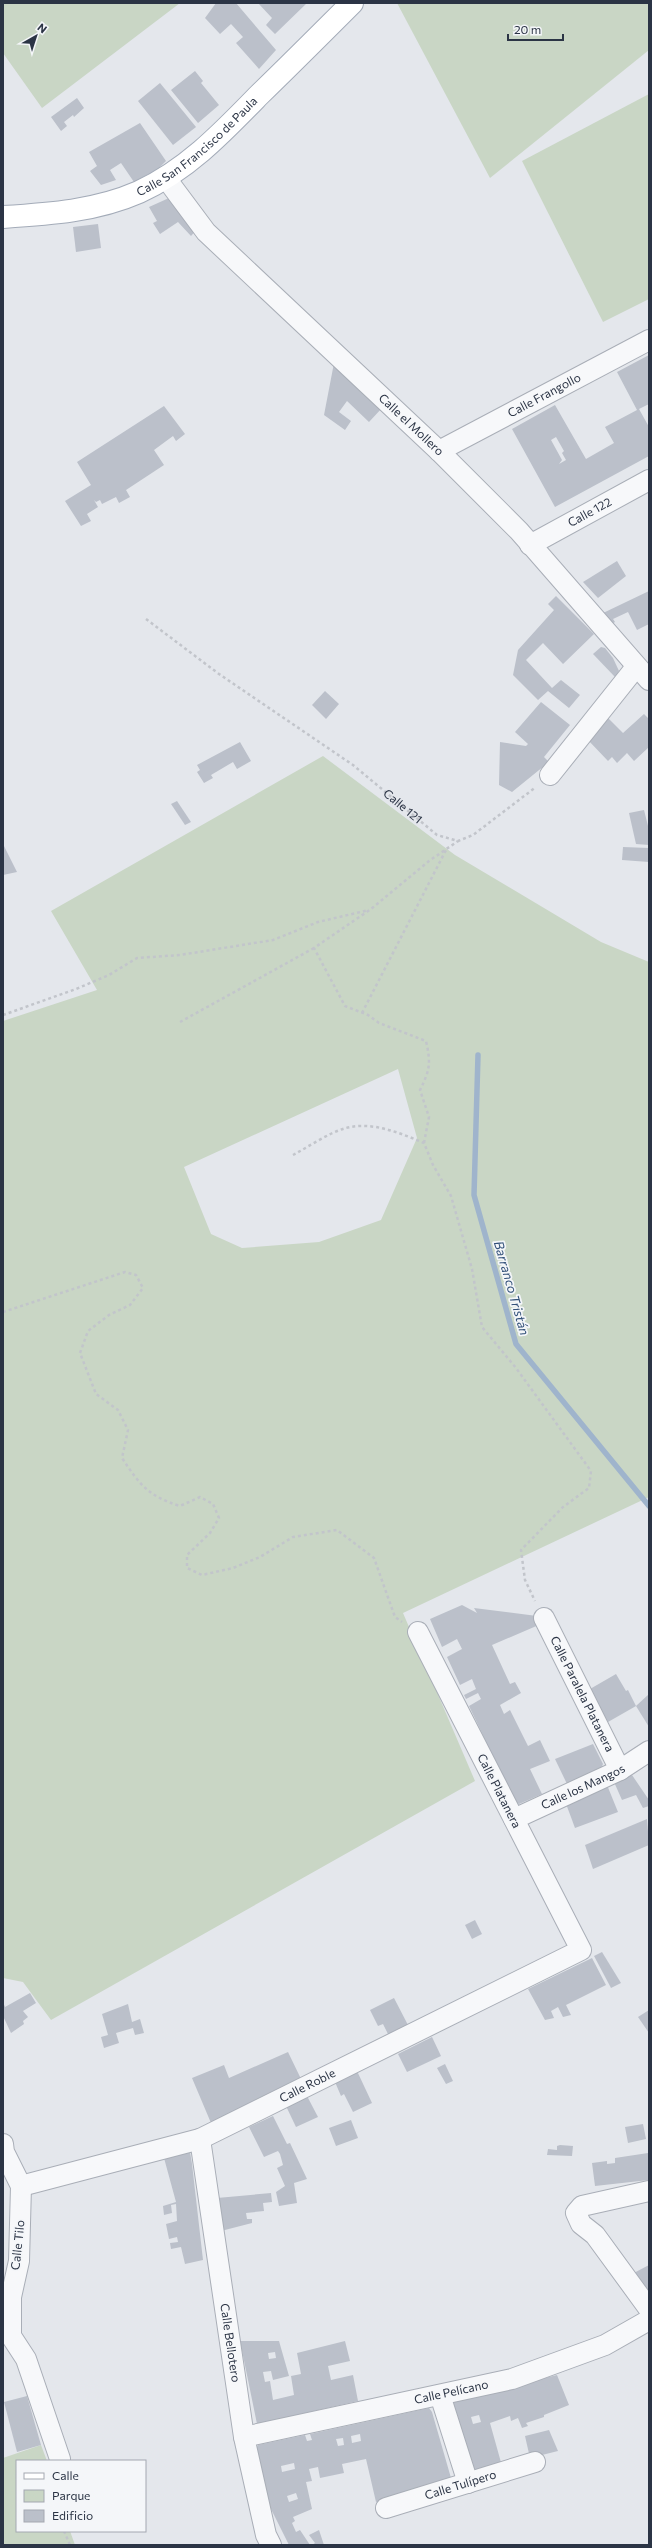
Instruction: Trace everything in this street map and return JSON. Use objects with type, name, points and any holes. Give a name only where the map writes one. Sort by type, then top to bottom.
[{"type":"main road","name":"Calle San Francisco de Paula","points":[[3,217],[64,213],[106,203],[140,192],[165,177],[204,150],[352,3]]},
{"type":"street","name":"Calle el Mollero","points":[[165,177],[206,232],[439,451],[530,544],[642,674]]},
{"type":"street","name":"Calle Frangollo","points":[[439,451],[649,340]]},
{"type":"street","name":"Calle 122","points":[[530,544],[649,480]]},
{"type":"street","points":[[550,775],[642,674]]},
{"type":"street","name":"Calle Paralela Platanera","points":[[544,1618],[620,1770]]},
{"type":"street","name":"Calle Platanera","points":[[418,1632],[581,1950]]},
{"type":"street","name":"Calle los Mangos","points":[[514,1819],[620,1770],[649,1751]]},
{"type":"street","name":"Calle Roble","points":[[20,2186],[200,2138],[581,1950]]},
{"type":"street","name":"Calle Bellotero","points":[[200,2138],[244,2437],[266,2535],[272,2545]]},
{"type":"street","name":"Calle Tilo","points":[[3,2144],[4,2152],[20,2186],[19,2260],[10,2297],[11,2336],[26,2359],[60,2459]]},
{"type":"street","points":[[649,2191],[582,2206],[576,2214],[581,2224],[595,2235],[649,2309]]},
{"type":"street","name":"Calle Pelícano","points":[[244,2437],[440,2394],[512,2380],[605,2345],[649,2320]]},
{"type":"street","points":[[440,2394],[468,2483]]},
{"type":"street","name":"Calle Tulípero","points":[[386,2508],[535,2462]]},
{"type":"path","name":"Calle 121","points":[[146,619],[219,674],[353,765],[437,835],[458,841]]},
{"type":"path","points":[[180,1022],[314,948],[371,909],[447,848],[458,841],[473,835],[503,810],[521,800],[550,775]]},
{"type":"path","points":[[362,1013],[447,848]]},
{"type":"path","points":[[3,1015],[76,989],[109,975],[136,958],[180,955],[273,940],[318,922],[371,909]]},
{"type":"path","points":[[314,948],[345,1006],[362,1013],[379,1023],[426,1041],[430,1060],[428,1074],[420,1090],[430,1117],[424,1143],[433,1165],[452,1196],[472,1269],[482,1327],[521,1374],[591,1471],[590,1488],[563,1507],[521,1550],[525,1580],[544,1618]]},
{"type":"path","points":[[293,1155],[345,1128],[365,1126],[398,1132],[424,1143]]},
{"type":"path","points":[[3,1312],[125,1272],[136,1275],[143,1288],[130,1305],[109,1315],[88,1332],[80,1353],[96,1394],[118,1410],[128,1430],[122,1458],[137,1481],[157,1499],[180,1506],[200,1497],[213,1504],[219,1518],[210,1533],[187,1555],[187,1568],[202,1575],[233,1568],[260,1556],[292,1537],[337,1530],[374,1558],[395,1617],[418,1632]]},
{"type":"path","points":[[64,2532],[70,2545]]},
{"type":"green space","points":[[3,3],[180,3],[42,108],[3,53]]},
{"type":"green space","points":[[397,3],[649,3],[649,50],[490,178]]},
{"type":"green space","points":[[649,94],[649,299],[603,322],[522,161]]},
{"type":"green space","points":[[323,756],[455,855],[601,942],[649,962],[649,1497],[403,1613],[475,1781],[51,2020],[23,1982],[3,1978],[3,1021],[97,990],[51,911]],"holes":[[[398,1069],[417,1138],[381,1220],[319,1242],[242,1248],[211,1234],[184,1167]]]},
{"type":"green space","points":[[41,2445],[47,2460],[16,2460],[16,2532],[70,2532],[75,2545],[3,2545],[3,2458]]},
{"type":"building","points":[[216,3],[236,3],[276,50],[259,69],[236,43],[243,37],[231,24],[220,34],[205,18]]},
{"type":"building","points":[[258,3],[307,3],[275,34],[266,25],[272,18]]},
{"type":"building","points":[[195,71],[203,81],[201,83],[219,105],[198,123],[171,90]]},
{"type":"building","points":[[160,83],[196,127],[173,145],[138,101]]},
{"type":"building","points":[[77,98],[84,108],[74,117],[73,115],[64,122],[67,126],[61,131],[51,117]]},
{"type":"building","points":[[140,123],[166,161],[158,169],[134,182],[121,163],[110,170],[116,180],[101,185],[90,171],[97,166],[89,152]]},
{"type":"building","points":[[169,198],[198,228],[191,236],[178,222],[160,234],[153,223],[157,221],[149,207]]},
{"type":"building","points":[[98,224],[101,248],[76,252],[73,227]]},
{"type":"building","points":[[649,355],[649,404],[639,409],[649,427],[649,456],[555,507],[512,429],[555,405],[586,459],[614,443],[605,427],[637,410],[617,372]],"holes":[[[556,437],[564,451],[562,453],[566,460],[559,464],[562,460],[551,440]]]},
{"type":"building","points":[[334,363],[382,408],[369,422],[347,401],[339,412],[351,421],[345,430],[324,415]]},
{"type":"building","points":[[164,406],[185,434],[176,441],[173,436],[154,450],[164,465],[126,490],[130,497],[119,503],[116,497],[102,504],[100,500],[96,502],[94,500],[98,507],[87,514],[91,521],[81,526],[65,501],[91,485],[77,462]]},
{"type":"building","points":[[617,561],[626,576],[598,598],[583,582]]},
{"type":"building","points":[[649,591],[649,624],[637,630],[628,612],[613,619],[615,622],[610,625],[601,614]]},
{"type":"building","points":[[556,596],[594,634],[563,664],[543,643],[526,660],[552,688],[561,680],[580,695],[569,708],[548,691],[538,700],[513,675],[518,650],[554,610],[548,604]]},
{"type":"building","points":[[601,647],[605,648],[613,658],[619,671],[615,677],[593,654]]},
{"type":"building","points":[[325,691],[339,704],[326,719],[312,705]]},
{"type":"building","points":[[541,702],[570,725],[544,757],[549,762],[512,792],[499,785],[500,742],[526,746],[528,744],[515,732]]},
{"type":"building","points":[[644,714],[649,719],[649,747],[634,761],[627,753],[617,763],[612,757],[608,761],[588,740],[607,717],[623,733]]},
{"type":"building","points":[[240,742],[251,761],[237,769],[233,762],[211,775],[213,778],[204,783],[197,772],[200,770],[197,765]]},
{"type":"building","points":[[177,801],[191,822],[185,825],[171,804]]},
{"type":"building","points":[[644,810],[649,830],[649,845],[636,844],[629,813]]},
{"type":"building","points":[[3,844],[17,872],[3,875]]},
{"type":"building","points":[[623,847],[649,848],[649,862],[622,860]]},
{"type":"building","points":[[462,1605],[477,1613],[474,1608],[537,1616],[541,1624],[492,1645],[510,1684],[515,1682],[521,1693],[500,1705],[504,1714],[510,1710],[528,1746],[540,1740],[550,1761],[530,1769],[542,1794],[519,1804],[515,1802],[469,1706],[481,1699],[478,1693],[466,1699],[464,1695],[476,1689],[472,1679],[460,1685],[447,1657],[462,1649],[457,1639],[442,1647],[430,1619]]},
{"type":"building","points":[[616,1674],[626,1691],[628,1690],[636,1706],[608,1722],[590,1689]]},
{"type":"building","points":[[649,1694],[649,1727],[636,1706]]},
{"type":"building","points":[[593,1744],[603,1764],[600,1771],[567,1784],[555,1759]]},
{"type":"building","points":[[632,1775],[649,1800],[649,1806],[643,1808],[636,1795],[622,1800],[614,1782]]},
{"type":"building","points":[[607,1785],[618,1812],[575,1828],[565,1801]]},
{"type":"building","points":[[647,1819],[649,1845],[593,1869],[585,1845]]},
{"type":"building","points":[[475,1920],[482,1934],[472,1939],[465,1925]]},
{"type":"building","points":[[602,1952],[621,1983],[611,1988],[594,1956]]},
{"type":"building","points":[[592,1958],[606,1985],[566,2005],[571,2015],[563,2017],[558,2007],[551,2011],[554,2018],[545,2020],[528,1989]]},
{"type":"building","points":[[30,1993],[36,2003],[23,2011],[28,2017],[23,2021],[24,2024],[11,2033],[3,2016],[3,2002],[5,2007]]},
{"type":"building","points":[[394,1998],[409,2027],[389,2036],[383,2024],[378,2026],[370,2010]]},
{"type":"building","points":[[128,2004],[132,2022],[140,2019],[144,2033],[135,2035],[133,2028],[116,2033],[119,2043],[104,2048],[101,2037],[108,2035],[102,2014]]},
{"type":"building","points":[[649,2010],[649,2033],[638,2017]]},
{"type":"building","points":[[432,2037],[441,2056],[407,2072],[398,2054]]},
{"type":"building","points":[[288,2052],[302,2081],[211,2123],[192,2078],[224,2065],[229,2078]]},
{"type":"building","points":[[445,2064],[453,2081],[446,2084],[437,2068]]},
{"type":"building","points":[[357,2071],[372,2103],[353,2112],[344,2094],[341,2096],[335,2082]]},
{"type":"building","points":[[307,2096],[318,2117],[296,2127],[286,2106]]},
{"type":"building","points":[[273,2116],[287,2144],[290,2143],[307,2179],[294,2183],[297,2203],[279,2206],[276,2192],[285,2186],[277,2168],[283,2165],[280,2154],[278,2151],[264,2157],[249,2127]]},
{"type":"building","points":[[351,2120],[358,2138],[336,2146],[329,2128]]},
{"type":"building","points":[[643,2124],[646,2139],[628,2143],[625,2127]]},
{"type":"building","points":[[557,2146],[573,2146],[572,2156],[547,2155],[548,2149],[557,2150]]},
{"type":"building","points":[[187,2150],[190,2152],[192,2164],[203,2260],[185,2264],[181,2247],[171,2249],[170,2243],[178,2242],[177,2237],[169,2239],[166,2224],[177,2221],[176,2204],[171,2205],[172,2213],[164,2215],[163,2206],[176,2202],[164,2158]]},
{"type":"building","points":[[648,2153],[649,2180],[595,2186],[592,2163],[607,2161],[607,2164],[615,2163],[615,2158]]},
{"type":"building","points":[[271,2193],[272,2202],[263,2203],[264,2211],[246,2213],[247,2219],[252,2219],[252,2223],[221,2231],[217,2198]]},
{"type":"building","points":[[649,2265],[649,2300],[630,2275]]},
{"type":"building","points":[[240,2341],[279,2341],[289,2376],[273,2380],[271,2371],[263,2372],[265,2382],[270,2381],[273,2400],[294,2395],[291,2376],[301,2374],[297,2353],[345,2341],[350,2361],[328,2366],[331,2380],[353,2375],[358,2401],[257,2424]],"holes":[[[275,2352],[276,2358],[269,2359],[268,2353]]]},
{"type":"building","points":[[557,2375],[569,2405],[544,2415],[544,2417],[526,2423],[528,2426],[522,2428],[518,2418],[511,2421],[510,2416],[490,2423],[502,2466],[472,2473],[451,2405],[455,2400]],"holes":[[[479,2415],[481,2422],[473,2424],[471,2417]]]},
{"type":"building","points":[[27,2396],[41,2445],[17,2452],[4,2402]]},
{"type":"building","points":[[429,2408],[432,2412],[451,2478],[449,2482],[376,2502],[366,2459],[342,2464],[344,2473],[320,2478],[318,2467],[309,2469],[312,2481],[306,2482],[312,2509],[293,2517],[295,2521],[292,2523],[296,2532],[300,2530],[310,2545],[289,2545],[271,2509],[256,2449],[258,2445],[305,2435],[307,2441],[312,2440],[310,2434]],"holes":[[[360,2434],[361,2441],[352,2443],[351,2436]],[[343,2438],[344,2445],[338,2446],[336,2439]],[[294,2463],[295,2469],[282,2472],[281,2466]],[[296,2493],[298,2499],[289,2502],[287,2496]]]},
{"type":"building","points":[[549,2430],[558,2451],[530,2458],[525,2436]]},
{"type":"building","points":[[319,2530],[324,2545],[312,2545],[315,2543],[309,2535]]},
{"type":"waterway","name":"Barranco Tristán","points":[[478,1055],[474,1195],[516,1344],[649,1506]]}]
